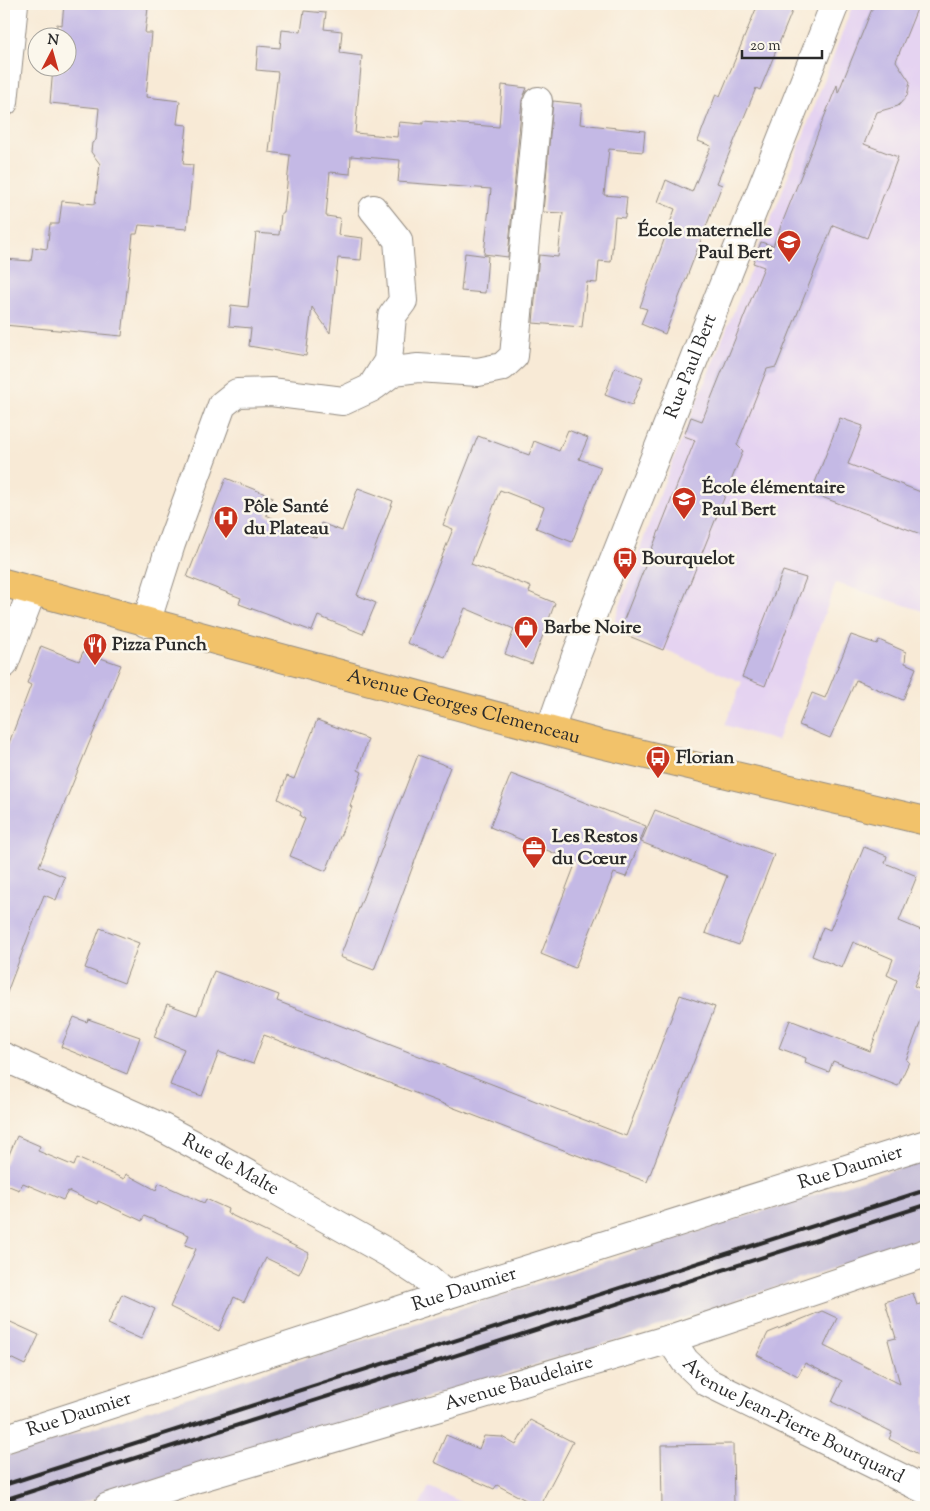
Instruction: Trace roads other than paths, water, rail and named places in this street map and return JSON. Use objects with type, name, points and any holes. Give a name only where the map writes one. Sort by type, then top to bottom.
[{"type":"main road","name":"Avenue Georges Clemenceau","points":[[4,583],[146,623],[596,743],[926,821]]},
{"type":"street","points":[[4,102],[14,4]]},
{"type":"street","name":"Rue Paul Bert","points":[[550,730],[576,656],[835,4]]},
{"type":"street","points":[[146,623],[171,544],[222,405],[237,393],[271,392],[344,401],[371,388],[394,371],[418,368],[478,372],[502,367],[514,356],[538,101]]},
{"type":"street","points":[[371,388],[388,361],[392,316],[403,302],[398,240],[374,209]]},
{"type":"street","points":[[4,664],[32,591]]},
{"type":"street","name":"Rue de Malte","points":[[4,1057],[163,1128],[217,1156],[390,1254],[425,1277],[446,1295]]},
{"type":"street","name":"Rue Daumier","points":[[4,1439],[446,1295],[926,1144]]},
{"type":"street","name":"Avenue Baudelaire","points":[[108,1507],[198,1478],[670,1339],[926,1253]]},
{"type":"street","name":"Avenue Jean-Pierre Bourquard","points":[[670,1339],[685,1362],[707,1382],[926,1490]]},
{"type":"railway","points":[[4,1485],[926,1190]]},
{"type":"railway","points":[[4,1500],[926,1205]]},
{"type":"place","name":"École maternelle Paul Bert","points":[[789,263]]},
{"type":"place","name":"École élémentaire Paul Bert","points":[[684,520]]},
{"type":"place","name":"Pôle Santé du Plateau","points":[[226,539]]},
{"type":"place","name":"Bourquelot","points":[[625,580]]},
{"type":"place","name":"Barbe Noire","points":[[526,649]]},
{"type":"place","name":"Pizza Punch","points":[[95,666]]},
{"type":"place","name":"Florian","points":[[658,779]]},
{"type":"place","name":"Les Restos du Cœur","points":[[534,869]]}]
